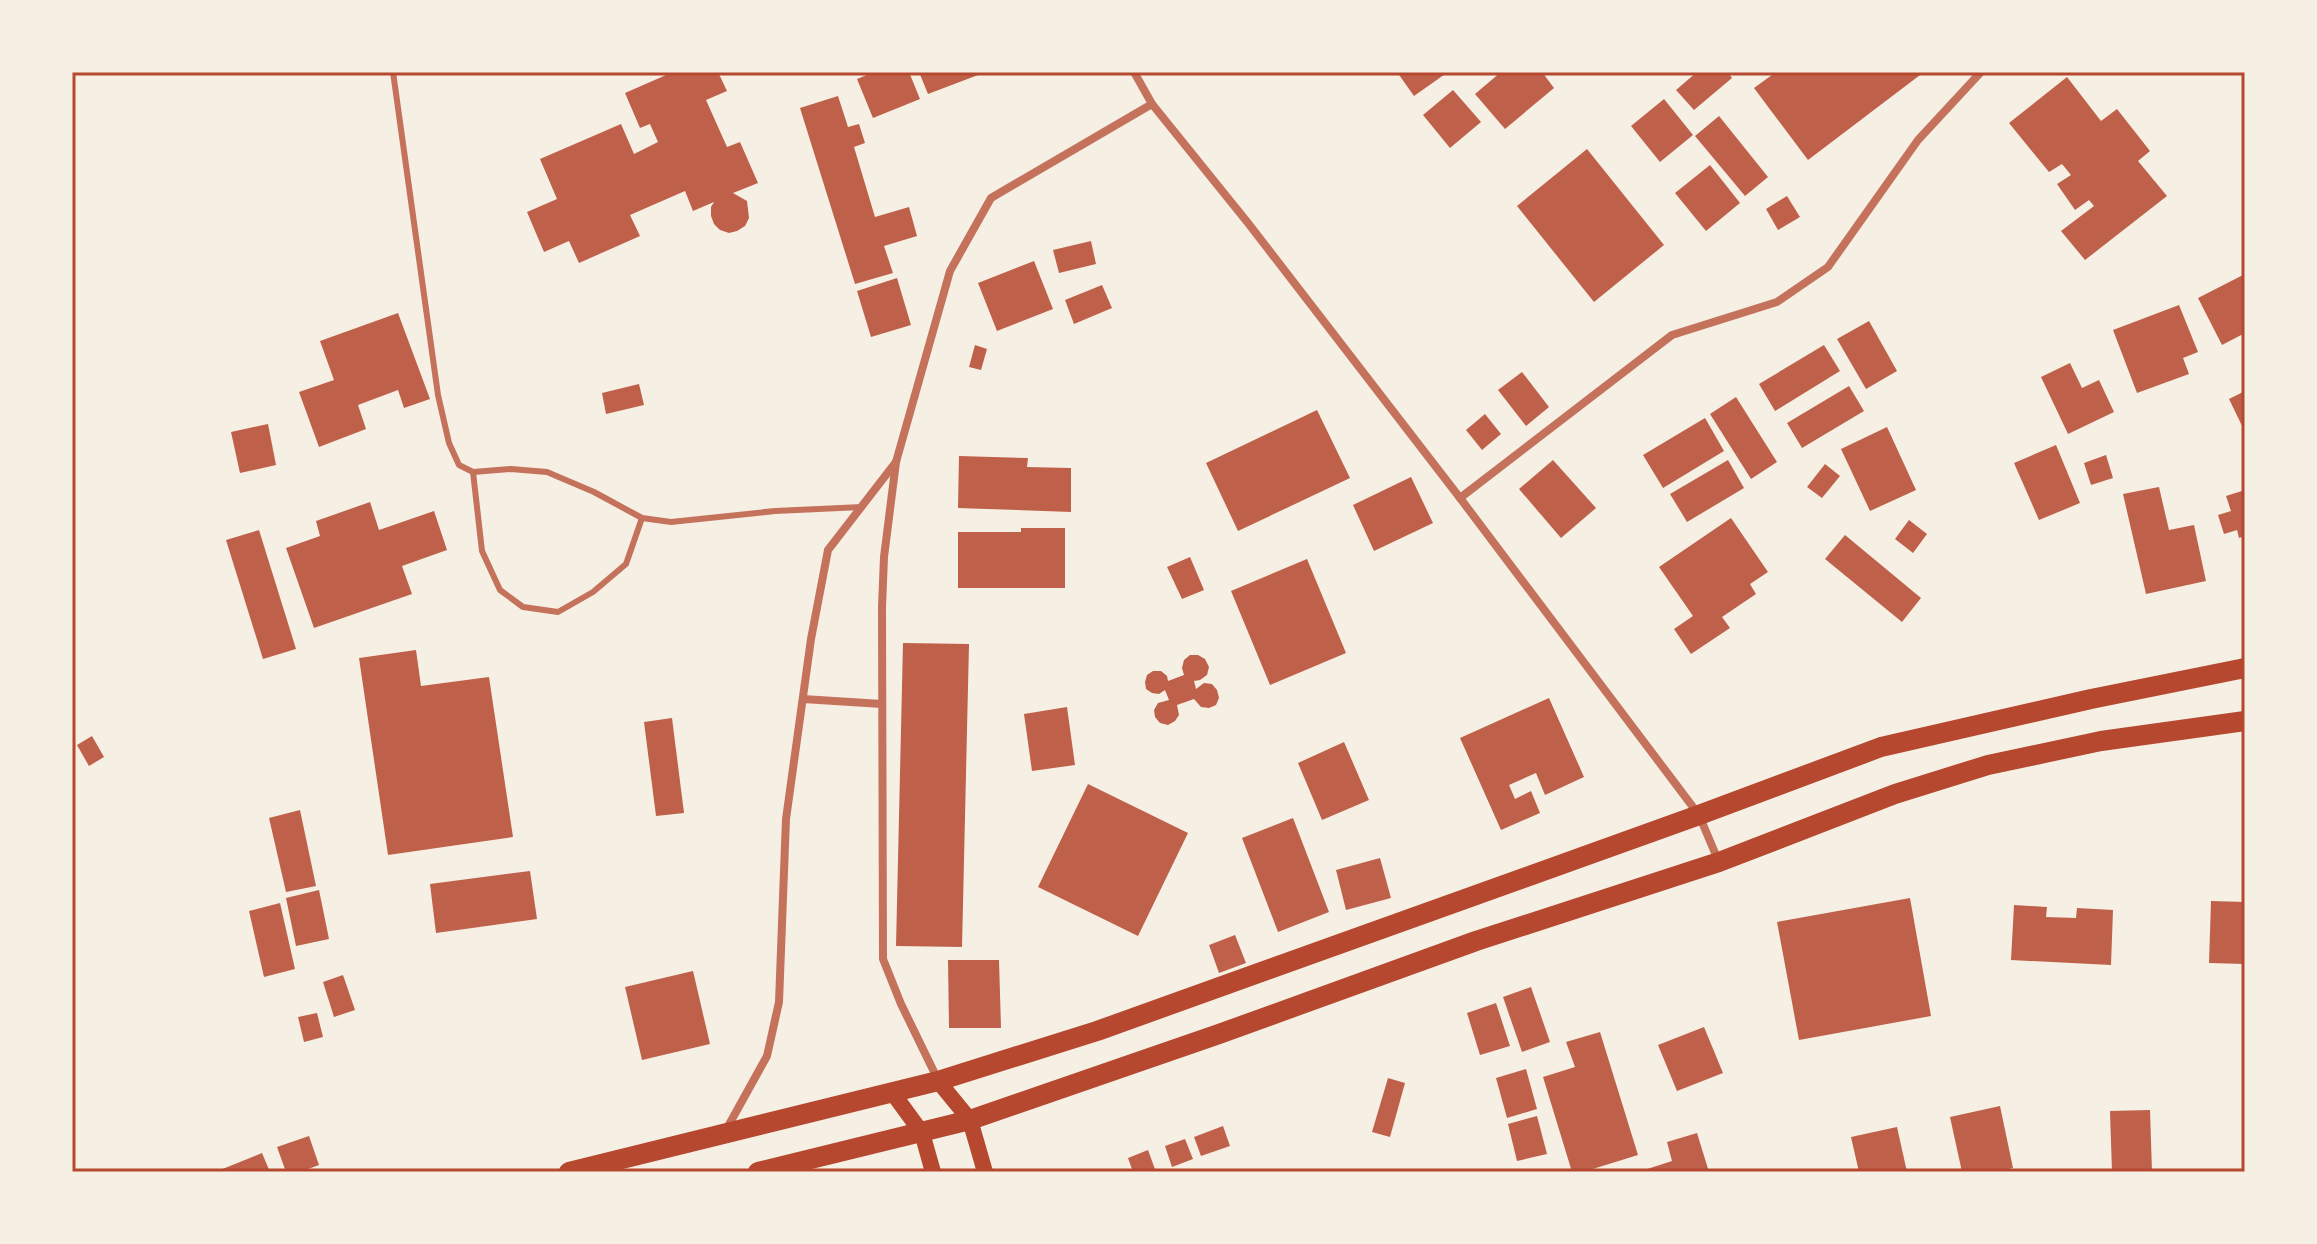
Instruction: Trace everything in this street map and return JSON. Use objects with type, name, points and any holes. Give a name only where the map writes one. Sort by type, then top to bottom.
[{"type":"main road","points":[[569,1172],[938,1081],[1097,1031],[1881,747],[2245,668]]},
{"type":"main road","points":[[758,1172],[970,1120],[1476,941],[1719,862],[1895,794],[1988,765],[2101,741],[2245,721]]},
{"type":"main road","points":[[938,1081],[970,1120],[985,1172]]},
{"type":"main road","points":[[892,1092],[922,1133],[933,1172]]},
{"type":"street","points":[[1134,72],[1152,104],[1460,498],[1699,815],[1719,862]]},
{"type":"street","points":[[1460,498],[1672,335],[1777,302],[1828,267],[1918,140],[1981,72]]},
{"type":"street","points":[[938,1081],[883,959],[884,557],[896,462],[950,271],[991,198],[1152,104]]},
{"type":"street","points":[[724,1134],[767,1056],[779,1002],[786,819],[811,639],[828,550],[896,462]]},
{"type":"street","points":[[803,699],[882,704]]},
{"type":"lane","points":[[393,72],[438,395],[449,443],[459,465],[473,472],[511,469],[547,472],[594,492],[642,518],[671,522],[775,511],[862,507]]},
{"type":"lane","points":[[473,472],[482,551],[500,590],[523,607],[558,612],[593,592],[626,564],[642,518]]},
{"type":"building","points":[[673,72],[718,72],[727,91],[706,100],[727,147],[740,142],[758,183],[733,193],[747,201],[749,218],[745,226],[729,233],[720,230],[711,216],[714,202],[693,211],[685,191],[630,215],[640,236],[579,263],[569,241],[544,252],[527,212],[557,199],[540,159],[621,124],[634,154],[658,142],[650,124],[640,128],[625,93]]},
{"type":"building","points":[[874,72],[909,72],[920,99],[873,118],[857,79]]},
{"type":"building","points":[[919,72],[986,72],[928,94]]},
{"type":"building","points":[[1397,72],[1448,72],[1414,96]]},
{"type":"building","points":[[1501,72],[1542,72],[1554,88],[1505,129],[1475,94]]},
{"type":"building","points":[[1697,72],[1728,72],[1732,78],[1694,110],[1676,90]]},
{"type":"building","points":[[1776,72],[1924,72],[1808,160],[1754,88]]},
{"type":"building","points":[[2067,77],[2101,121],[2117,109],[2150,151],[2138,161],[2167,196],[2085,260],[2061,231],[2094,206],[2089,200],[2075,210],[2057,184],[2071,175],[2062,164],[2049,172],[2009,123]]},
{"type":"building","points":[[1453,90],[1481,122],[1450,148],[1423,115]]},
{"type":"building","points":[[838,96],[848,127],[859,124],[865,143],[854,147],[875,217],[909,207],[917,236],[884,246],[893,273],[855,284],[800,108]]},
{"type":"building","points":[[1664,99],[1693,135],[1660,162],[1631,126]]},
{"type":"building","points":[[1719,116],[1768,177],[1745,196],[1695,136]]},
{"type":"building","points":[[1587,149],[1664,245],[1594,302],[1517,206]]},
{"type":"building","points":[[1710,165],[1740,203],[1706,231],[1675,193]]},
{"type":"building","points":[[1787,196],[1800,217],[1778,230],[1766,209]]},
{"type":"building","points":[[1091,241],[1096,264],[1059,273],[1053,250]]},
{"type":"building","points":[[1034,261],[1053,309],[997,331],[978,283]]},
{"type":"building","points":[[2243,275],[2245,333],[2222,345],[2198,298]]},
{"type":"building","points":[[897,278],[911,325],[871,337],[857,291]]},
{"type":"building","points":[[1102,285],[1112,308],[1074,324],[1065,300]]},
{"type":"building","points":[[2179,305],[2198,352],[2183,358],[2189,374],[2137,393],[2113,330]]},
{"type":"building","points":[[398,313],[430,399],[404,408],[398,390],[358,405],[366,429],[319,447],[299,392],[334,380],[320,341]]},
{"type":"building","points":[[1869,321],[1897,371],[1866,389],[1837,339]]},
{"type":"building","points":[[975,345],[987,349],[981,370],[969,367]]},
{"type":"building","points":[[1824,345],[1840,371],[1775,411],[1759,384]]},
{"type":"building","points":[[2070,363],[2082,388],[2099,380],[2114,412],[2068,434],[2041,377]]},
{"type":"building","points":[[1522,372],[1549,407],[1526,426],[1498,390]]},
{"type":"building","points":[[639,384],[644,405],[606,414],[602,393]]},
{"type":"building","points":[[1849,386],[1864,411],[1802,448],[1787,423]]},
{"type":"building","points":[[2245,391],[2245,432],[2229,399]]},
{"type":"building","points":[[1736,397],[1777,462],[1751,479],[1710,414]]},
{"type":"building","points":[[1317,410],[1350,478],[1238,531],[1206,463]]},
{"type":"building","points":[[1485,414],[1501,434],[1482,450],[1466,430]]},
{"type":"building","points":[[1705,418],[1724,451],[1663,488],[1643,455]]},
{"type":"building","points":[[268,424],[276,465],[240,473],[231,432]]},
{"type":"building","points":[[1887,427],[1916,490],[1870,511],[1841,449]]},
{"type":"building","points":[[2056,445],[2080,503],[2039,520],[2014,463]]},
{"type":"building","points":[[2106,455],[2113,478],[2091,485],[2084,463]]},
{"type":"building","points":[[959,456],[1028,458],[1027,467],[1071,468],[1071,512],[958,508]]},
{"type":"building","points":[[1553,460],[1596,508],[1561,538],[1519,489]]},
{"type":"building","points":[[1728,460],[1744,488],[1687,522],[1670,494]]},
{"type":"building","points":[[1825,464],[1840,476],[1822,498],[1807,487]]},
{"type":"building","points":[[1411,477],[1433,523],[1374,551],[1353,505]]},
{"type":"building","points":[[2159,487],[2169,530],[2194,525],[2206,581],[2146,594],[2123,494]]},
{"type":"building","points":[[2245,490],[2245,536],[2239,538],[2237,530],[2224,534],[2218,515],[2231,511],[2226,496]]},
{"type":"building","points":[[370,502],[379,530],[434,511],[447,550],[402,566],[412,594],[314,628],[286,548],[320,536],[316,521]]},
{"type":"building","points":[[1731,518],[1768,572],[1750,584],[1756,594],[1722,617],[1730,628],[1691,654],[1674,629],[1693,616],[1659,567]]},
{"type":"building","points":[[1909,520],[1927,534],[1913,553],[1895,539]]},
{"type":"building","points":[[1021,528],[1065,528],[1065,588],[958,588],[958,532],[1021,532]]},
{"type":"building","points":[[259,530],[296,649],[263,659],[226,540]]},
{"type":"building","points":[[1845,535],[1921,598],[1902,622],[1825,559]]},
{"type":"building","points":[[1190,557],[1204,590],[1182,599],[1167,567]]},
{"type":"building","points":[[1307,559],[1346,653],[1270,685],[1231,591]]},
{"type":"building","points":[[903,643],[969,644],[962,947],[896,946]]},
{"type":"building","points":[[416,650],[421,686],[489,677],[513,837],[388,855],[359,658]]},
{"type":"building","points":[[1190,655],[1205,659],[1209,667],[1207,675],[1194,681],[1196,689],[1204,683],[1212,684],[1219,698],[1216,705],[1201,707],[1194,699],[1177,705],[1179,715],[1175,721],[1168,725],[1160,723],[1154,710],[1158,703],[1169,700],[1165,690],[1159,694],[1146,689],[1147,675],[1161,671],[1168,681],[1184,675],[1184,660]]},
{"type":"building","points":[[1549,698],[1584,777],[1545,795],[1536,773],[1509,785],[1515,799],[1531,791],[1540,813],[1501,830],[1460,738]]},
{"type":"building","points":[[1067,707],[1075,765],[1032,771],[1024,714]]},
{"type":"building","points":[[672,718],[684,813],[656,816],[644,722]]},
{"type":"building","points":[[92,736],[104,757],[89,766],[77,745]]},
{"type":"building","points":[[1344,742],[1369,800],[1322,820],[1298,763]]},
{"type":"building","points":[[1088,784],[1188,833],[1138,936],[1038,887]]},
{"type":"building","points":[[300,810],[316,886],[286,892],[269,818]]},
{"type":"building","points":[[1293,818],[1329,912],[1278,932],[1242,838]]},
{"type":"building","points":[[1380,858],[1391,898],[1346,910],[1336,870]]},
{"type":"building","points":[[530,871],[537,919],[436,933],[430,884]]},
{"type":"building","points":[[319,890],[329,939],[296,946],[286,898]]},
{"type":"building","points":[[1910,898],[1931,1016],[1799,1040],[1777,922]]},
{"type":"building","points":[[2211,901],[2245,902],[2245,964],[2209,963]]},
{"type":"building","points":[[280,903],[295,969],[264,977],[249,911]]},
{"type":"building","points":[[2014,905],[2047,907],[2046,917],[2076,918],[2077,908],[2113,910],[2111,965],[2011,960]]},
{"type":"building","points":[[1235,935],[1246,963],[1219,973],[1209,945]]},
{"type":"building","points":[[948,960],[999,960],[1001,1028],[949,1028]]},
{"type":"building","points":[[693,971],[710,1044],[642,1060],[625,987]]},
{"type":"building","points":[[343,975],[355,1010],[334,1017],[323,982]]},
{"type":"building","points":[[1531,987],[1550,1042],[1522,1052],[1503,997]]},
{"type":"building","points":[[1496,1003],[1510,1046],[1480,1055],[1467,1013]]},
{"type":"building","points":[[317,1013],[323,1037],[304,1042],[298,1017]]},
{"type":"building","points":[[1704,1027],[1723,1073],[1677,1091],[1658,1045]]},
{"type":"building","points":[[1600,1032],[1638,1155],[1583,1172],[1572,1172],[1543,1077],[1575,1067],[1566,1042]]},
{"type":"building","points":[[1526,1069],[1537,1109],[1507,1118],[1496,1078]]},
{"type":"building","points":[[1388,1078],[1405,1083],[1390,1137],[1372,1132]]},
{"type":"building","points":[[2000,1106],[2013,1168],[1996,1172],[1962,1172],[1950,1117]]},
{"type":"building","points":[[2150,1110],[2152,1172],[2112,1172],[2110,1111]]},
{"type":"building","points":[[1537,1116],[1547,1154],[1517,1161],[1508,1124]]},
{"type":"building","points":[[1223,1126],[1230,1146],[1201,1156],[1194,1137]]},
{"type":"building","points":[[1897,1127],[1907,1172],[1859,1172],[1851,1137]]},
{"type":"building","points":[[1697,1133],[1709,1172],[1638,1172],[1672,1161],[1667,1142]]},
{"type":"building","points":[[309,1136],[319,1165],[300,1172],[286,1172],[277,1147]]},
{"type":"building","points":[[1185,1139],[1193,1159],[1172,1167],[1165,1146]]},
{"type":"building","points":[[1148,1150],[1156,1172],[1133,1172],[1128,1158]]},
{"type":"building","points":[[262,1153],[270,1172],[215,1172]]}]
